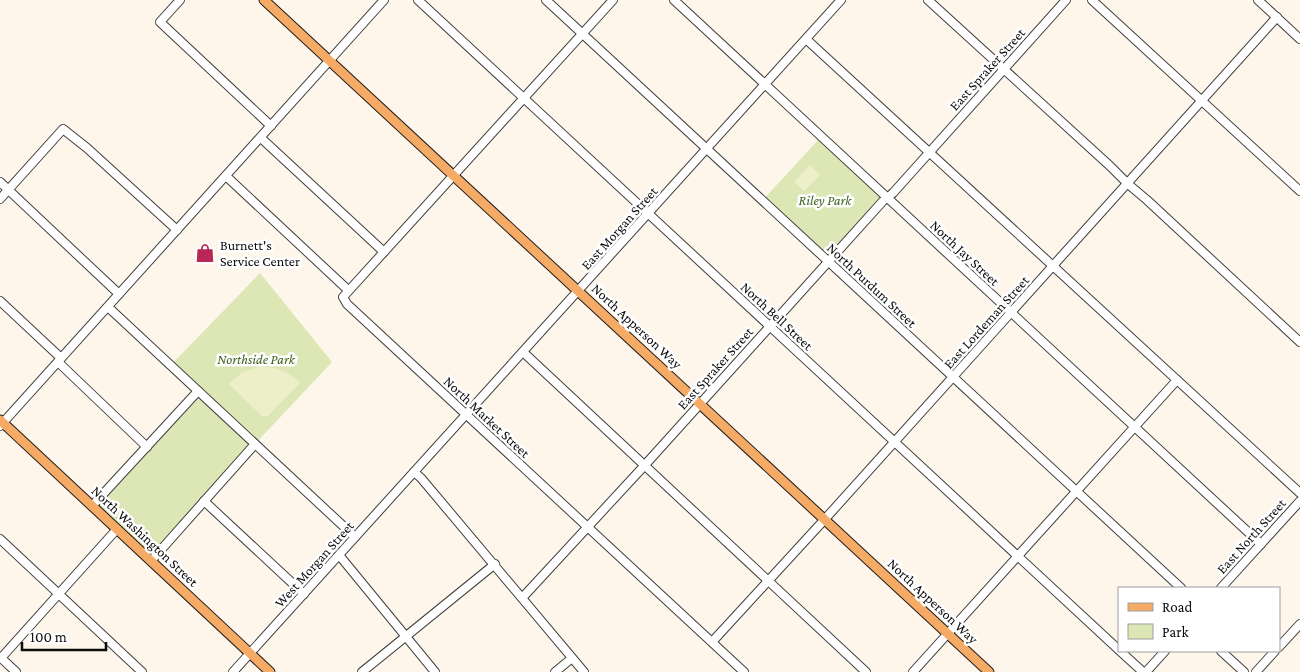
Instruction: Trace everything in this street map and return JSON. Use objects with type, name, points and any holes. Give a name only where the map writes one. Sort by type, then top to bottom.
[{"type":"main road","name":"North Apperson Way","points":[[264,0],[990,672]]},
{"type":"main road","name":"North Washington Street","points":[[1,423],[270,672]]},
{"type":"street","points":[[180,0],[160,22],[272,126]]},
{"type":"street","points":[[1,423],[272,126],[384,0]]},
{"type":"street","name":"North Bell Street","points":[[418,0],[1118,649]]},
{"type":"street","name":"North Purdum Street","points":[[546,0],[1180,587]]},
{"type":"street","points":[[226,176],[348,290],[613,0]]},
{"type":"street","name":"North Jay Street","points":[[674,0],[1261,544]]},
{"type":"street","points":[[928,0],[1300,342]]},
{"type":"street","name":"East Spraker Street","points":[[523,597],[886,198],[893,193],[1066,0]]},
{"type":"street","points":[[1092,0],[1300,191]]},
{"type":"street","points":[[1258,0],[1300,39]]},
{"type":"street","name":"East Morgan Street","points":[[414,472],[649,214],[837,2]]},
{"type":"street","name":"East Lordeman Street","points":[[712,642],[1277,18]]},
{"type":"street","points":[[806,39],[930,151],[949,171],[1300,494]]},
{"type":"street","points":[[0,199],[63,129],[87,148],[177,230]]},
{"type":"street","points":[[261,138],[384,252]]},
{"type":"street","points":[[0,182],[119,294]]},
{"type":"street","name":"North Market Street","points":[[348,290],[343,297],[347,304],[744,672]]},
{"type":"street","points":[[0,301],[147,447]]},
{"type":"street","points":[[108,307],[355,537]]},
{"type":"street","points":[[523,352],[866,672]]},
{"type":"street","points":[[913,672],[1177,380]]},
{"type":"street","points":[[92,506],[198,391]]},
{"type":"street","points":[[151,561],[255,444]]},
{"type":"street","points":[[414,472],[495,564],[584,672]]},
{"type":"street","name":"West Morgan Street","points":[[233,672],[414,472]]},
{"type":"street","points":[[204,501],[304,594]]},
{"type":"street","name":"East North Street","points":[[1222,587],[1300,501]]},
{"type":"street","points":[[16,672],[0,658],[117,530]]},
{"type":"street","points":[[0,539],[142,672]]},
{"type":"street","points":[[339,556],[435,672]]},
{"type":"street","points":[[362,672],[495,564]]},
{"type":"street","points":[[1280,646],[1300,624]]},
{"type":"street","name":"North Bell Street","points":[[1121,652],[1144,672]]},
{"type":"street","points":[[1144,672],[1164,652]]},
{"type":"street","points":[[1222,652],[1244,672]]},
{"type":"street","points":[[1256,672],[1275,652]]},
{"type":"street","points":[[555,672],[572,658]]},
{"type":"green space","name":"Riley Park","points":[[821,137],[886,197],[828,262],[762,201]]},
{"type":"green space","points":[[810,165],[820,175],[804,191],[794,182]]},
{"type":"green space","name":"Northside Park","points":[[260,273],[332,362],[255,444],[151,561],[92,506],[198,391],[171,365]]},
{"type":"green space","points":[[259,367],[271,367],[281,370],[291,375],[300,383],[268,416],[262,416],[229,384],[243,372]]},
{"type":"place","name":"Burnett's Service Center","points":[[205,253]]}]
